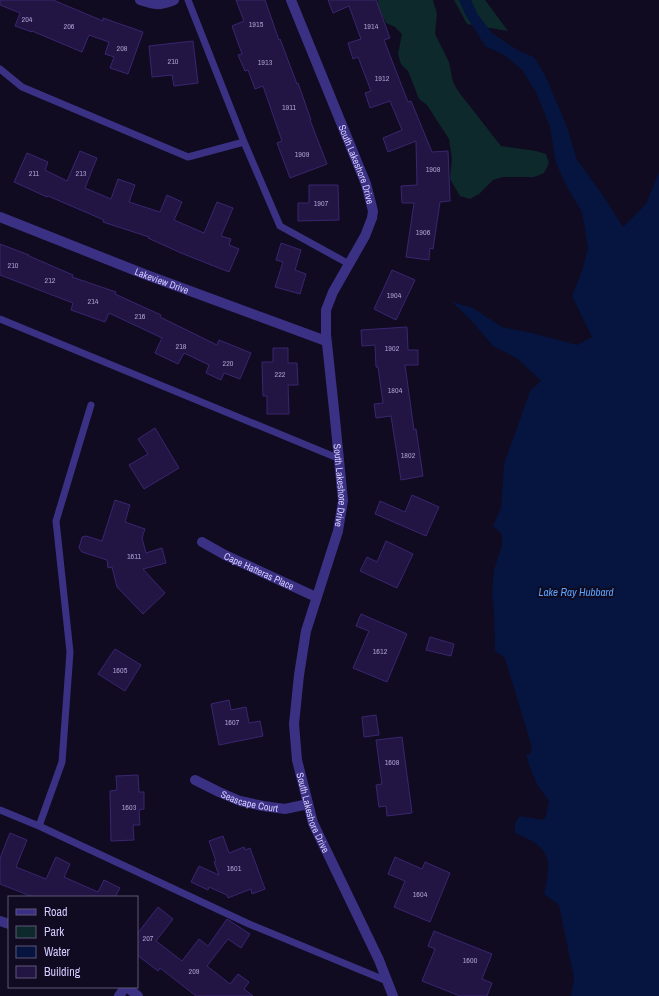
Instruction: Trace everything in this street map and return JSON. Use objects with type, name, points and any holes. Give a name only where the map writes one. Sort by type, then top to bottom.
[{"type":"street","points":[[140,0],[155,5],[165,4],[174,0]]},
{"type":"street","name":"South Lakeshore Drive","points":[[291,0],[366,184],[373,211],[365,236],[333,292],[326,310],[326,341],[340,459],[343,500],[338,531],[306,631],[299,675],[294,724],[297,760],[314,823],[379,960],[393,996]]},
{"type":"street","name":"Lakeview Drive","points":[[0,217],[144,274],[326,341]]},
{"type":"street","name":"Cape Hatteras Place","points":[[202,542],[225,555],[316,597]]},
{"type":"street","name":"Seascape Court","points":[[195,780],[219,792],[248,803],[285,809],[308,804]]},
{"type":"street","points":[[119,996],[125,988]]},
{"type":"street","points":[[127,988],[138,996]]},
{"type":"lane","points":[[188,0],[244,142],[280,226],[349,264]]},
{"type":"lane","points":[[0,69],[22,87],[188,156],[244,142]]},
{"type":"lane","points":[[0,319],[340,459]]},
{"type":"lane","points":[[39,826],[62,762],[70,652],[56,522],[91,405]]},
{"type":"lane","points":[[0,810],[39,826],[249,924],[387,981]]},
{"type":"green space","points":[[378,0],[433,0],[437,14],[435,34],[449,62],[453,82],[458,91],[501,146],[536,151],[546,154],[549,163],[544,173],[534,177],[503,177],[493,180],[479,194],[470,199],[460,196],[450,179],[452,159],[449,139],[427,105],[419,99],[408,71],[401,64],[398,54],[402,34],[395,27],[386,23],[377,5]]},
{"type":"green space","points":[[454,0],[485,0],[508,31],[467,24]]},
{"type":"water","name":"Lake Ray Hubbard","points":[[459,0],[471,0],[478,15],[492,33],[519,51],[534,57],[545,75],[567,127],[577,160],[602,194],[623,227],[646,204],[659,172],[659,996],[571,996],[574,978],[559,905],[544,894],[548,873],[545,853],[535,843],[515,833],[515,823],[520,816],[543,820],[546,816],[549,801],[538,786],[526,755],[530,754],[532,748],[505,658],[495,651],[492,594],[494,570],[502,545],[502,534],[493,526],[501,508],[504,464],[530,391],[541,381],[518,359],[493,346],[470,319],[452,302],[473,308],[502,327],[577,345],[592,337],[572,296],[582,271],[588,248],[582,212],[567,187],[556,163],[550,127],[536,92],[522,70],[504,55],[485,46],[465,14]]},
{"type":"building","points":[[0,0],[53,0],[103,21],[103,18],[143,32],[128,74],[110,68],[114,57],[105,54],[109,42],[89,35],[82,52],[32,31],[15,26],[20,13],[0,5]]},
{"type":"building","points":[[236,0],[265,0],[279,40],[280,39],[297,84],[298,83],[327,164],[290,178],[277,143],[282,141],[263,86],[255,89],[248,70],[245,71],[238,55],[242,54],[232,26],[244,21]]},
{"type":"building","points":[[328,0],[376,0],[390,38],[384,40],[408,102],[411,101],[432,152],[448,151],[450,201],[440,202],[433,249],[430,248],[429,260],[406,257],[414,203],[402,203],[401,186],[417,185],[416,141],[388,152],[383,138],[402,130],[390,101],[370,108],[365,93],[371,91],[358,57],[353,59],[348,43],[361,39],[349,6],[333,13]]},
{"type":"building","points":[[193,41],[198,83],[174,86],[172,75],[152,77],[149,46]]},
{"type":"building","points":[[80,151],[97,158],[85,188],[111,199],[118,179],[135,185],[129,202],[160,212],[167,195],[182,202],[174,220],[204,233],[217,202],[233,208],[221,236],[231,239],[229,245],[239,249],[229,272],[181,253],[148,238],[149,237],[103,222],[104,220],[14,182],[27,153],[48,162],[45,170],[67,181]]},
{"type":"building","points":[[309,185],[338,185],[339,220],[298,221],[298,203],[309,203]]},
{"type":"building","points":[[281,243],[301,250],[295,270],[306,274],[300,294],[275,287],[283,262],[276,260]]},
{"type":"building","points":[[0,244],[29,255],[73,275],[72,277],[116,292],[115,294],[161,315],[160,317],[217,345],[219,340],[251,353],[240,379],[224,373],[221,380],[206,373],[209,365],[184,353],[178,364],[155,353],[162,338],[109,313],[105,322],[71,310],[73,303],[0,275]]},
{"type":"building","points":[[392,270],[415,280],[396,320],[374,309]]},
{"type":"building","points":[[407,327],[408,350],[418,350],[418,365],[405,365],[414,430],[416,429],[423,476],[401,480],[391,416],[376,418],[374,404],[383,403],[378,367],[376,367],[375,345],[362,346],[361,330]]},
{"type":"building","points":[[273,348],[288,348],[288,363],[297,363],[298,385],[288,385],[289,414],[267,414],[267,396],[263,396],[262,362],[273,362]]},
{"type":"building","points":[[155,428],[179,468],[144,489],[129,465],[148,454],[138,439]]},
{"type":"building","points":[[412,495],[439,507],[426,536],[375,514],[380,501],[405,512]]},
{"type":"building","points":[[115,500],[130,505],[125,522],[145,529],[142,538],[146,553],[162,548],[166,563],[143,569],[165,593],[143,614],[117,587],[112,567],[108,568],[107,560],[82,552],[79,548],[82,537],[86,536],[102,541]]},
{"type":"building","points":[[386,541],[413,554],[397,588],[360,571],[367,557],[377,562]]},
{"type":"building","points":[[361,614],[407,634],[387,682],[353,668],[369,631],[356,626]]},
{"type":"building","points":[[430,637],[454,644],[451,656],[426,650]]},
{"type":"building","points":[[115,649],[141,665],[125,691],[98,674]]},
{"type":"building","points":[[229,700],[231,710],[246,707],[249,723],[260,721],[263,736],[219,745],[211,704]]},
{"type":"building","points":[[376,715],[379,735],[364,737],[362,717]]},
{"type":"building","points":[[402,737],[412,813],[387,816],[386,806],[379,807],[376,785],[382,784],[376,740]]},
{"type":"building","points":[[138,775],[139,792],[144,792],[144,809],[139,810],[140,825],[133,825],[134,840],[111,841],[110,791],[117,790],[116,776]]},
{"type":"building","points":[[10,833],[27,840],[16,867],[46,879],[56,857],[70,864],[64,877],[98,892],[104,880],[120,888],[116,896],[30,896],[0,884],[0,858]]},
{"type":"building","points":[[223,836],[229,853],[244,847],[245,850],[250,848],[265,889],[252,894],[251,889],[228,898],[227,895],[209,887],[208,890],[191,882],[199,866],[219,875],[209,841]]},
{"type":"building","points":[[395,857],[422,869],[425,862],[450,873],[430,922],[394,907],[405,881],[388,874]]},
{"type":"building","points":[[158,907],[173,919],[156,941],[182,961],[199,939],[208,946],[227,919],[250,934],[241,948],[228,939],[207,966],[230,984],[238,974],[249,982],[244,989],[253,996],[196,996],[160,968],[158,971],[138,956],[138,933]]},
{"type":"building","points":[[434,931],[492,954],[482,979],[492,983],[487,996],[460,996],[422,981],[435,949],[428,946]]}]
